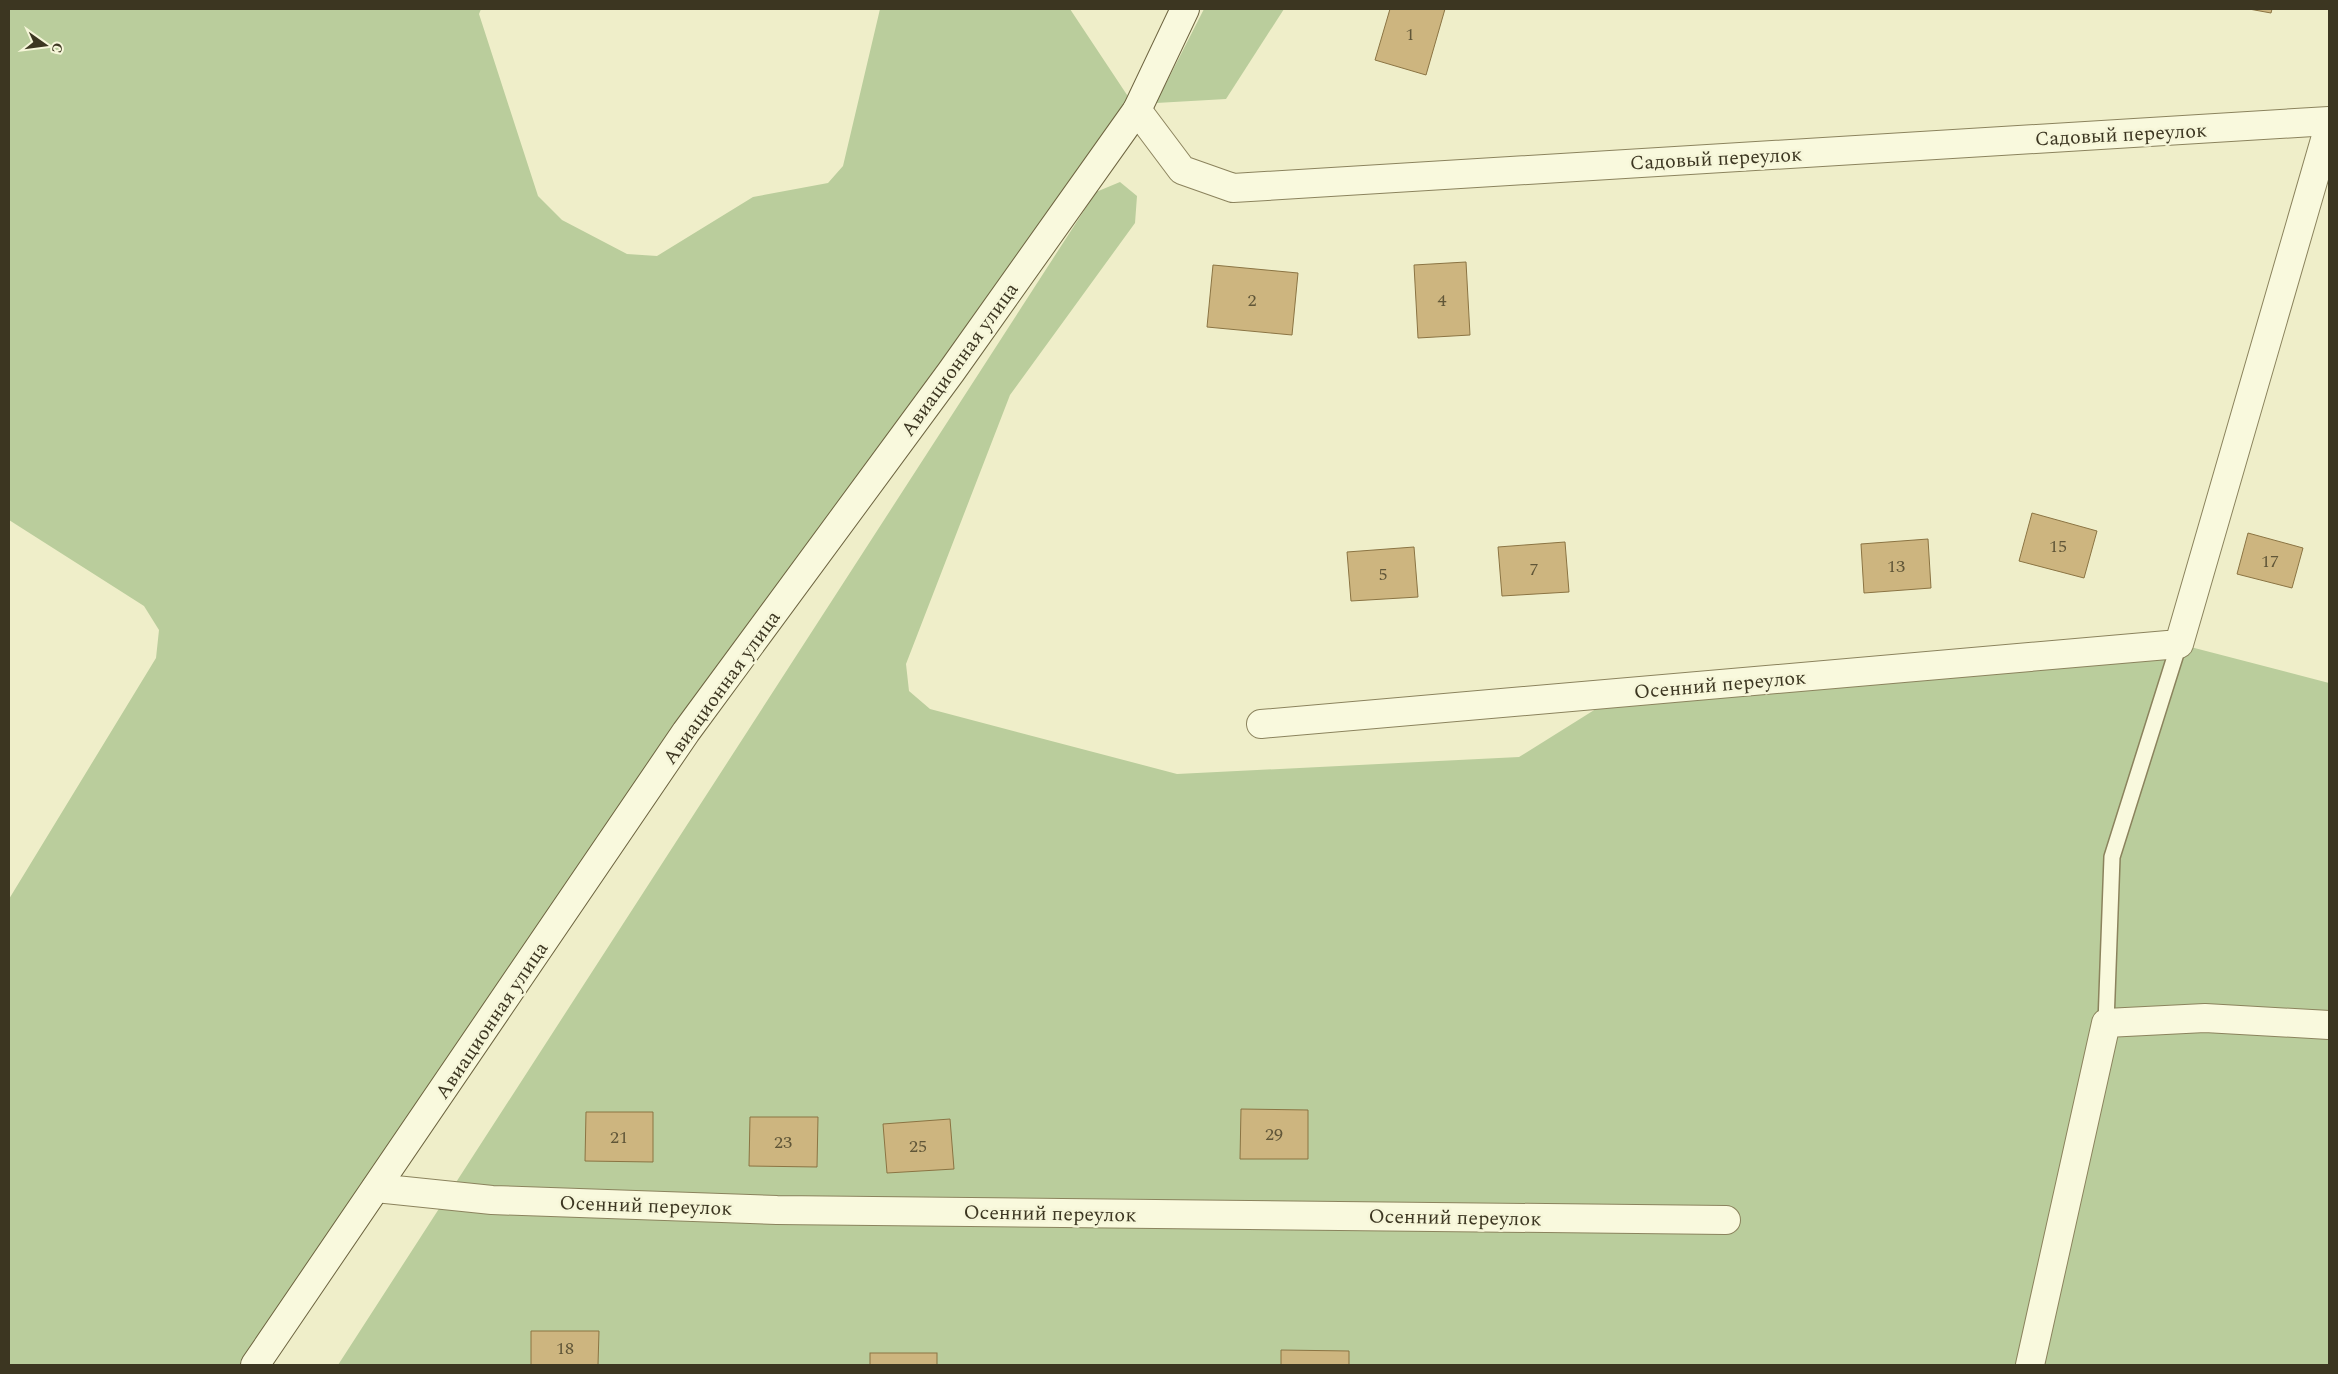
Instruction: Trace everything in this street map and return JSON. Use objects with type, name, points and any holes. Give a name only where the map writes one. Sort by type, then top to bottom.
[{"type":"street","name":"Авиационная улица","points":[[255,1365],[686,732],[950,372],[1136,110],[1185,9]]},
{"type":"street","name":"Садовый переулок","points":[[1136,110],[1182,170],[1233,188],[2329,121]]},
{"type":"street","points":[[2180,644],[2329,126]]},
{"type":"street","name":"Осенний переулок","points":[[1261,724],[2180,644]]},
{"type":"street","points":[[2030,1365],[2106,1023],[2205,1018],[2329,1025]]},
{"type":"street","name":"Осенний переулок","points":[[376,1188],[492,1200],[777,1210],[1726,1220]]},
{"type":"lane","points":[[2106,1023],[2112,856],[2180,644]]},
{"type":"green space","points":[[9,9],[481,9],[479,14],[538,196],[562,220],[627,254],[657,256],[753,197],[828,183],[843,166],[880,9],[1070,9],[1137,110],[260,1365],[9,1365],[9,899],[156,658],[159,630],[144,606],[9,520]]},
{"type":"green space","points":[[1204,9],[1284,9],[1226,99],[1156,103]]},
{"type":"green space","points":[[1120,182],[1137,196],[1135,223],[1010,395],[906,664],[909,691],[930,709],[1177,774],[1519,757],[1623,692],[2179,644],[2329,683],[2329,1365],[338,1365],[1096,192]]},
{"type":"building","points":[[1390,9],[1445,9],[1426,75],[1375,60]]},
{"type":"building","points":[[2249,9],[2272,9],[2271,13]]},
{"type":"building","points":[[1466,262],[1470,335],[1418,338],[1414,265]]},
{"type":"building","points":[[1213,265],[1298,273],[1292,335],[1207,327]]},
{"type":"building","points":[[2032,513],[2097,531],[2084,578],[2019,561]]},
{"type":"building","points":[[2248,533],[2303,548],[2292,588],[2237,574]]},
{"type":"building","points":[[1928,539],[1931,588],[1864,593],[1861,544]]},
{"type":"building","points":[[1565,542],[1569,592],[1502,596],[1498,547]]},
{"type":"building","points":[[1414,547],[1418,597],[1351,601],[1347,552]]},
{"type":"building","points":[[1241,1109],[1308,1110],[1308,1159],[1240,1159]]},
{"type":"building","points":[[586,1112],[653,1112],[653,1162],[585,1161]]},
{"type":"building","points":[[750,1117],[818,1117],[817,1167],[749,1166]]},
{"type":"building","points":[[950,1119],[954,1169],[887,1173],[883,1124]]},
{"type":"building","points":[[531,1331],[599,1331],[598,1365],[531,1365]]},
{"type":"building","points":[[1281,1350],[1349,1351],[1349,1365],[1281,1365]]},
{"type":"building","points":[[870,1353],[937,1353],[937,1365],[870,1365]]}]
